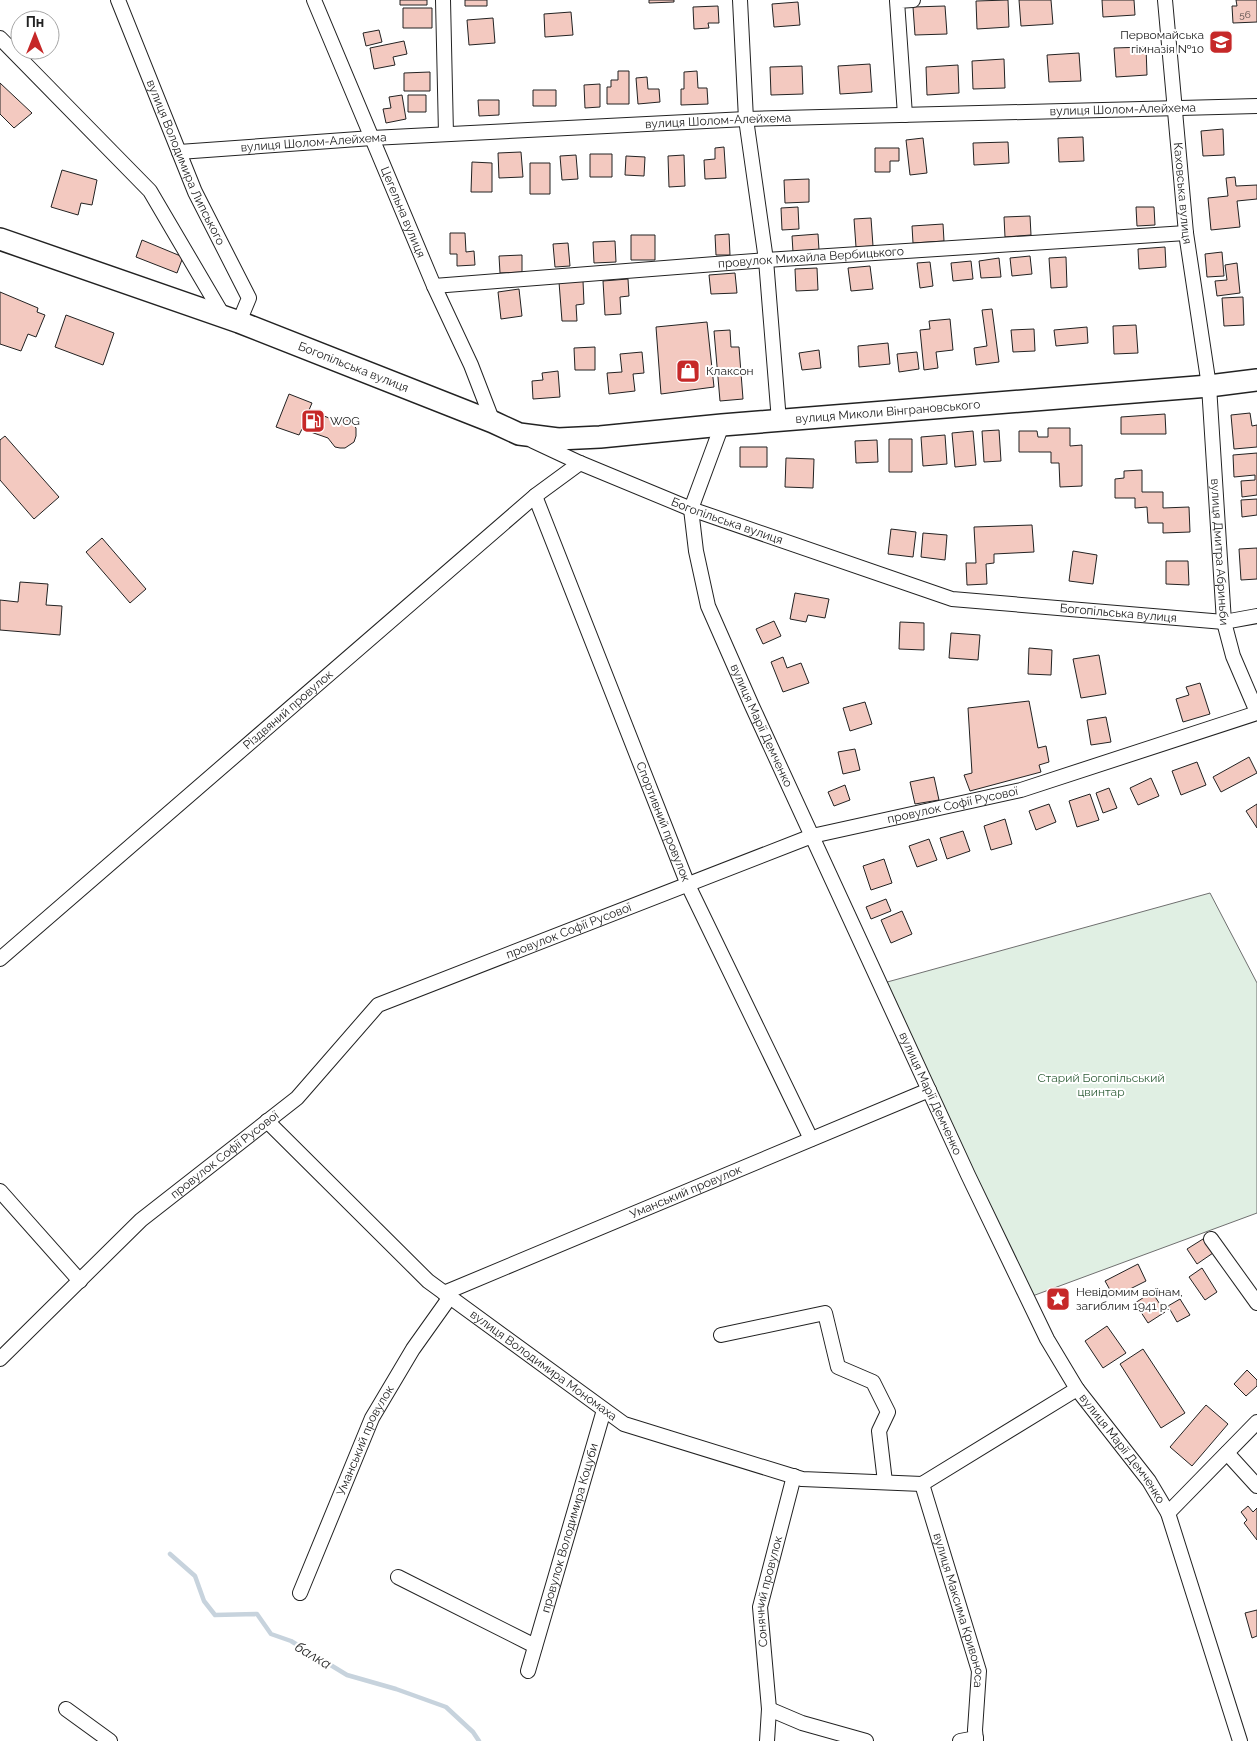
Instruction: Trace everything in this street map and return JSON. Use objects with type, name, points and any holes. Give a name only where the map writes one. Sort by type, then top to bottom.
[{"type":"main road","name":"Богопільська вулиця","points":[[0,239],[231,319],[520,434]]},
{"type":"main road","name":"вулиця Миколи Вінграновського","points":[[520,434],[558,439],[600,438],[722,425],[1209,386],[1257,380]]},
{"type":"street","name":"вулиця Володимира Липського","points":[[118,0],[195,192],[249,298],[231,319]]},
{"type":"street","name":"Цегельна вулиця","points":[[314,0],[434,286],[471,365],[493,422]]},
{"type":"street","points":[[443,0],[446,134]]},
{"type":"street","points":[[740,0],[746,119],[766,260],[779,421]]},
{"type":"street","points":[[905,115],[897,1],[913,0]]},
{"type":"street","name":"Каховська вулиця","points":[[1165,0],[1186,233],[1209,386]]},
{"type":"street","points":[[0,38],[150,191],[231,319]]},
{"type":"street","name":"вулиця Шолом-Алейхема","points":[[179,152],[372,138],[746,119],[1257,106]]},
{"type":"street","name":"провулок Михайла Вербицького","points":[[434,286],[766,260],[1186,233]]},
{"type":"street","name":"вулиця Дмитра Абриньби","points":[[1209,386],[1224,622],[1233,656],[1257,712]]},
{"type":"street","name":"вулиця Марії Демченко","points":[[722,425],[691,508],[696,551],[708,606],[929,1090],[1047,1339],[1077,1390],[1149,1481],[1168,1513],[1240,1741]]},
{"type":"street","name":"Богопільська вулиця","points":[[520,434],[580,463],[691,508],[952,599],[1224,622],[1257,616]]},
{"type":"street","name":"Різдвяний провулок","points":[[0,959],[535,496],[580,463]]},
{"type":"street","name":"Спортивний провулок","points":[[535,496],[688,885],[811,1139]]},
{"type":"street","name":"провулок Софії Русової","points":[[0,1359],[141,1220],[297,1098],[378,1005],[812,836],[1021,790],[1257,712]]},
{"type":"street","name":"Уманський провулок","points":[[300,1593],[372,1418],[447,1295],[929,1090]]},
{"type":"street","name":"вулиця Володимира Мономаха","points":[[268,1121],[428,1281],[624,1424],[802,1479],[922,1484]]},
{"type":"street","points":[[0,1191],[80,1281]]},
{"type":"street","points":[[1210,1239],[1257,1303]]},
{"type":"street","points":[[721,1335],[825,1313],[838,1366],[873,1382],[888,1412],[880,1431],[885,1482]]},
{"type":"street","points":[[922,1484],[1077,1390]]},
{"type":"street","name":"провулок Володимира Коцуби","points":[[528,1671],[604,1410]]},
{"type":"street","points":[[1168,1513],[1257,1422]]},
{"type":"street","points":[[1227,1454],[1257,1486]]},
{"type":"street","name":"Сонячний провулок","points":[[767,1741],[769,1709],[760,1607],[794,1476]]},
{"type":"street","name":"вулиця Максима Кривоноса","points":[[922,1484],[978,1672],[976,1739]]},
{"type":"street","points":[[398,1576],[535,1646]]},
{"type":"street","points":[[66,1709],[110,1741]]},
{"type":"street","points":[[769,1709],[802,1722],[866,1741]]},
{"type":"street","points":[[960,1741],[976,1739]]},
{"type":"green space","name":"Старий Богопільський цвинтар","points":[[1210,893],[1257,983],[1257,1213],[1027,1298],[880,984]]},
{"type":"building","points":[[400,0],[427,0],[427,5],[400,5]]},
{"type":"building","points":[[465,0],[487,0],[487,6],[465,6]]},
{"type":"building","points":[[649,0],[674,0],[674,2],[649,3]]},
{"type":"building","points":[[1008,0],[1009,27],[977,29],[976,1]]},
{"type":"building","points":[[1019,0],[1051,0],[1053,24],[1021,26]]},
{"type":"building","points":[[1102,0],[1134,0],[1135,15],[1103,17]]},
{"type":"building","points":[[1236,0],[1257,0],[1257,22],[1233,23],[1232,6],[1237,6]]},
{"type":"building","points":[[798,2],[800,25],[774,27],[772,4]]},
{"type":"building","points":[[718,6],[719,23],[708,23],[709,28],[694,29],[693,7]]},
{"type":"building","points":[[945,6],[947,34],[915,35],[913,7]]},
{"type":"building","points":[[403,8],[432,8],[432,28],[403,28]]},
{"type":"building","points":[[571,12],[573,35],[545,37],[544,14]]},
{"type":"building","points":[[493,18],[495,43],[469,45],[467,20]]},
{"type":"building","points":[[379,30],[382,42],[366,46],[363,33]]},
{"type":"building","points":[[404,41],[407,54],[393,57],[395,65],[374,69],[370,48]]},
{"type":"building","points":[[1146,47],[1147,75],[1116,77],[1114,48]]},
{"type":"building","points":[[1079,53],[1081,81],[1049,82],[1047,55]]},
{"type":"building","points":[[1004,59],[1005,88],[973,89],[972,61]]},
{"type":"building","points":[[870,64],[872,92],[840,94],[838,66]]},
{"type":"building","points":[[958,65],[959,93],[927,95],[926,67]]},
{"type":"building","points":[[802,66],[803,94],[771,95],[770,67]]},
{"type":"building","points":[[618,71],[629,71],[629,104],[607,104],[607,87],[611,87],[611,80],[618,80]]},
{"type":"building","points":[[697,71],[698,88],[707,88],[708,104],[681,105],[681,89],[684,89],[684,72]]},
{"type":"building","points":[[430,72],[430,91],[404,91],[404,73]]},
{"type":"building","points":[[647,77],[648,89],[659,89],[660,102],[638,104],[636,78]]},
{"type":"building","points":[[0,83],[32,113],[14,128],[0,114]]},
{"type":"building","points":[[600,84],[600,107],[585,108],[584,85]]},
{"type":"building","points":[[533,90],[556,90],[556,106],[533,106]]},
{"type":"building","points":[[402,95],[406,119],[386,123],[383,109],[391,108],[389,97]]},
{"type":"building","points":[[408,95],[426,95],[426,112],[408,112]]},
{"type":"building","points":[[478,100],[499,100],[499,115],[479,116]]},
{"type":"building","points":[[1223,129],[1224,155],[1203,156],[1201,131]]},
{"type":"building","points":[[1083,137],[1084,161],[1059,162],[1058,138]]},
{"type":"building","points":[[923,138],[927,173],[910,175],[906,140]]},
{"type":"building","points":[[1008,142],[1009,163],[974,165],[973,143]]},
{"type":"building","points":[[724,147],[726,178],[705,179],[704,160],[715,159],[715,148]]},
{"type":"building","points":[[875,148],[899,148],[899,161],[890,161],[890,172],[875,172]]},
{"type":"building","points":[[521,152],[523,177],[499,178],[498,153]]},
{"type":"building","points":[[590,154],[612,154],[612,177],[590,177]]},
{"type":"building","points":[[576,155],[578,179],[562,180],[560,156]]},
{"type":"building","points":[[684,155],[685,186],[669,187],[668,156]]},
{"type":"building","points":[[626,156],[645,157],[644,176],[625,175]]},
{"type":"building","points":[[472,162],[492,163],[492,192],[471,192]]},
{"type":"building","points":[[530,163],[550,163],[550,194],[530,194]]},
{"type":"building","points":[[62,170],[97,180],[92,205],[81,203],[78,215],[51,207]]},
{"type":"building","points":[[1235,177],[1236,186],[1257,185],[1257,199],[1237,201],[1240,227],[1211,230],[1208,198],[1228,196],[1226,178]]},
{"type":"building","points":[[809,179],[809,202],[785,203],[784,180]]},
{"type":"building","points":[[798,207],[799,229],[782,230],[781,208]]},
{"type":"building","points":[[1136,207],[1154,207],[1155,225],[1137,226]]},
{"type":"building","points":[[1030,216],[1031,235],[1005,237],[1004,217]]},
{"type":"building","points":[[871,218],[873,246],[856,247],[854,219]]},
{"type":"building","points":[[943,224],[944,241],[913,243],[912,226]]},
{"type":"building","points":[[450,233],[465,233],[466,252],[474,251],[475,265],[457,266],[457,254],[450,254]]},
{"type":"building","points":[[729,234],[730,255],[716,255],[715,235]]},
{"type":"building","points":[[818,234],[819,250],[793,252],[792,236]]},
{"type":"building","points":[[631,235],[655,235],[655,260],[631,260]]},
{"type":"building","points":[[142,240],[183,257],[177,273],[136,257]]},
{"type":"building","points":[[615,241],[616,262],[594,263],[593,242]]},
{"type":"building","points":[[568,243],[570,266],[555,267],[553,244]]},
{"type":"building","points":[[1165,247],[1166,267],[1139,269],[1138,249]]},
{"type":"building","points":[[1222,252],[1224,276],[1207,277],[1205,254]]},
{"type":"building","points":[[522,255],[522,272],[500,273],[499,256]]},
{"type":"building","points":[[1030,256],[1032,274],[1012,276],[1010,258]]},
{"type":"building","points":[[1066,257],[1067,287],[1051,288],[1049,258]]},
{"type":"building","points":[[999,258],[1001,277],[981,278],[979,261]]},
{"type":"building","points":[[971,261],[973,279],[953,281],[951,263]]},
{"type":"building","points":[[930,262],[933,286],[920,288],[917,263]]},
{"type":"building","points":[[1237,263],[1240,293],[1217,296],[1215,281],[1227,280],[1225,265]]},
{"type":"building","points":[[870,266],[873,289],[851,291],[848,268]]},
{"type":"building","points":[[817,268],[818,290],[796,291],[795,269]]},
{"type":"building","points":[[735,273],[737,293],[711,294],[709,275]]},
{"type":"building","points":[[628,279],[629,296],[620,297],[621,314],[605,315],[603,281]]},
{"type":"building","points":[[583,281],[584,304],[576,305],[577,321],[562,321],[559,282]]},
{"type":"building","points":[[519,289],[522,316],[501,319],[498,292]]},
{"type":"building","points":[[0,292],[38,308],[37,312],[45,315],[36,337],[28,334],[21,351],[0,344]]},
{"type":"building","points":[[1243,297],[1244,325],[1224,326],[1222,298]]},
{"type":"building","points":[[992,309],[999,362],[976,365],[974,348],[987,346],[982,310]]},
{"type":"building","points":[[66,315],[114,333],[103,365],[55,347]]},
{"type":"building","points":[[950,319],[953,350],[936,352],[938,368],[924,370],[920,330],[930,329],[929,321]]},
{"type":"building","points":[[707,322],[714,387],[661,394],[656,327]]},
{"type":"building","points":[[1136,325],[1138,353],[1114,354],[1113,326]]},
{"type":"building","points":[[1087,327],[1088,343],[1056,346],[1054,330]]},
{"type":"building","points":[[1034,329],[1035,351],[1013,352],[1011,330]]},
{"type":"building","points":[[730,330],[731,347],[739,347],[743,399],[720,401],[714,331]]},
{"type":"building","points":[[888,343],[890,364],[859,367],[858,346]]},
{"type":"building","points":[[595,347],[595,370],[575,370],[574,348]]},
{"type":"building","points":[[819,350],[821,368],[802,370],[799,353]]},
{"type":"building","points":[[642,352],[644,373],[633,374],[635,391],[609,394],[607,373],[622,372],[620,354]]},
{"type":"building","points":[[917,352],[919,369],[899,372],[897,354]]},
{"type":"building","points":[[558,371],[560,397],[533,399],[532,381],[543,380],[542,373]]},
{"type":"building","name":"WOG","points":[[289,394],[312,403],[309,410],[334,420],[345,419],[351,422],[356,428],[354,442],[345,448],[340,448],[335,447],[328,438],[302,429],[299,435],[276,427]]},
{"type":"building","points":[[1250,413],[1252,426],[1257,425],[1257,447],[1234,449],[1231,415]]},
{"type":"building","points":[[1165,414],[1166,434],[1121,434],[1121,417]]},
{"type":"building","points":[[1048,428],[1070,428],[1070,446],[1082,445],[1082,486],[1060,487],[1059,463],[1051,463],[1051,452],[1019,452],[1019,431],[1037,431],[1038,437],[1048,437]]},
{"type":"building","points":[[999,430],[1001,461],[984,462],[982,431]]},
{"type":"building","points":[[973,431],[976,465],[955,467],[952,433]]},
{"type":"building","points":[[945,435],[947,464],[923,466],[921,437]]},
{"type":"building","points":[[5,436],[59,497],[34,519],[0,480],[0,440]]},
{"type":"building","points":[[889,439],[912,439],[912,472],[889,472]]},
{"type":"building","points":[[877,440],[878,462],[856,463],[855,441]]},
{"type":"building","points":[[740,447],[767,447],[767,467],[740,467]]},
{"type":"building","points":[[1257,453],[1257,495],[1242,497],[1241,481],[1255,480],[1255,475],[1234,477],[1233,455]]},
{"type":"building","points":[[786,458],[814,459],[813,488],[785,487]]},
{"type":"building","points":[[1142,470],[1142,492],[1163,492],[1163,508],[1189,507],[1190,532],[1163,533],[1163,523],[1148,523],[1147,507],[1135,508],[1135,498],[1115,498],[1115,479],[1124,478],[1124,471]]},
{"type":"building","points":[[1257,499],[1257,515],[1242,517],[1241,500]]},
{"type":"building","points":[[1032,525],[1034,552],[994,554],[994,563],[986,564],[987,584],[967,585],[966,563],[976,563],[974,527]]},
{"type":"building","points":[[891,529],[916,532],[913,557],[888,554]]},
{"type":"building","points":[[923,533],[947,535],[945,560],[921,557]]},
{"type":"building","points":[[102,538],[146,589],[130,603],[86,552]]},
{"type":"building","points":[[1257,548],[1257,579],[1241,580],[1239,549]]},
{"type":"building","points":[[1073,551],[1097,555],[1093,584],[1069,581]]},
{"type":"building","points":[[1166,561],[1188,561],[1189,585],[1166,584]]},
{"type":"building","points":[[20,582],[48,584],[46,605],[62,606],[60,635],[0,630],[0,600],[18,602]]},
{"type":"building","points":[[795,593],[829,599],[825,618],[808,615],[806,622],[790,619]]},
{"type":"building","points":[[774,621],[781,636],[763,644],[756,629]]},
{"type":"building","points":[[900,622],[924,623],[924,650],[899,649]]},
{"type":"building","points":[[951,633],[980,635],[978,660],[949,658]]},
{"type":"building","points":[[1029,648],[1052,650],[1051,675],[1028,674]]},
{"type":"building","points":[[1099,655],[1106,694],[1081,698],[1073,659]]},
{"type":"building","points":[[783,657],[787,668],[801,663],[809,683],[783,692],[771,662]]},
{"type":"building","points":[[1200,683],[1210,714],[1183,722],[1176,699],[1189,695],[1186,687]]},
{"type":"building","points":[[1029,701],[1038,748],[1046,746],[1049,762],[1039,765],[1041,772],[970,791],[964,775],[972,773],[968,708]]},
{"type":"building","points":[[865,702],[872,724],[850,731],[843,708]]},
{"type":"building","points":[[1106,717],[1111,742],[1091,745],[1087,720]]},
{"type":"building","points":[[855,749],[860,770],[843,774],[838,752]]},
{"type":"building","points":[[1249,757],[1257,773],[1221,792],[1213,777]]},
{"type":"building","points":[[1197,762],[1206,785],[1181,795],[1172,771]]},
{"type":"building","points":[[934,777],[939,800],[915,804],[910,782]]},
{"type":"building","points":[[1151,778],[1159,796],[1138,805],[1130,788]]},
{"type":"building","points":[[845,785],[850,800],[834,806],[828,792]]},
{"type":"building","points":[[1109,788],[1117,808],[1103,813],[1096,793]]},
{"type":"building","points":[[1090,794],[1099,820],[1077,827],[1069,801]]},
{"type":"building","points":[[1049,804],[1056,822],[1036,830],[1029,811]]},
{"type":"building","points":[[1257,804],[1257,828],[1246,811]]},
{"type":"building","points":[[1005,819],[1012,844],[991,850],[984,826]]},
{"type":"building","points":[[963,831],[970,851],[947,859],[940,838]]},
{"type":"building","points":[[929,839],[937,860],[917,867],[909,846]]},
{"type":"building","points":[[884,859],[892,883],[871,890],[863,866]]},
{"type":"building","points":[[886,899],[891,911],[871,919],[866,907]]},
{"type":"building","points":[[902,911],[912,934],[891,943],[881,920]]},
{"type":"building","points":[[1203,1239],[1213,1253],[1197,1264],[1187,1249]]},
{"type":"building","points":[[1138,1264],[1146,1281],[1114,1297],[1105,1281]]},
{"type":"building","points":[[1202,1268],[1217,1292],[1205,1300],[1189,1277]]},
{"type":"building","points":[[1152,1292],[1165,1312],[1148,1323],[1135,1303]]},
{"type":"building","points":[[1180,1299],[1190,1315],[1177,1322],[1168,1306]]},
{"type":"building","points":[[1107,1326],[1126,1353],[1103,1368],[1085,1341]]},
{"type":"building","points":[[1143,1349],[1185,1413],[1161,1428],[1120,1364]]},
{"type":"building","points":[[1247,1370],[1257,1380],[1257,1386],[1246,1396],[1234,1384]]},
{"type":"building","points":[[1206,1405],[1228,1424],[1192,1466],[1170,1447]]},
{"type":"building","points":[[1248,1506],[1253,1512],[1257,1508],[1257,1540],[1244,1523],[1247,1520],[1241,1512]]},
{"type":"building","points":[[1257,1610],[1257,1636],[1252,1638],[1245,1613]]},
{"type":"waterway","name":"балка","points":[[170,1554],[195,1576],[204,1601],[215,1615],[257,1614],[271,1634],[291,1641],[347,1675],[396,1689],[446,1707],[473,1732],[479,1741]]},
{"type":"place","name":"Первомайська гімназія №10","points":[[1221,42]]},
{"type":"place","name":"Клаксон","points":[[688,371]]},
{"type":"place","name":"WOG","points":[[313,421]]},
{"type":"place","name":"Невідомим воїнам, загиблим 1941 р.","points":[[1058,1299]]}]
